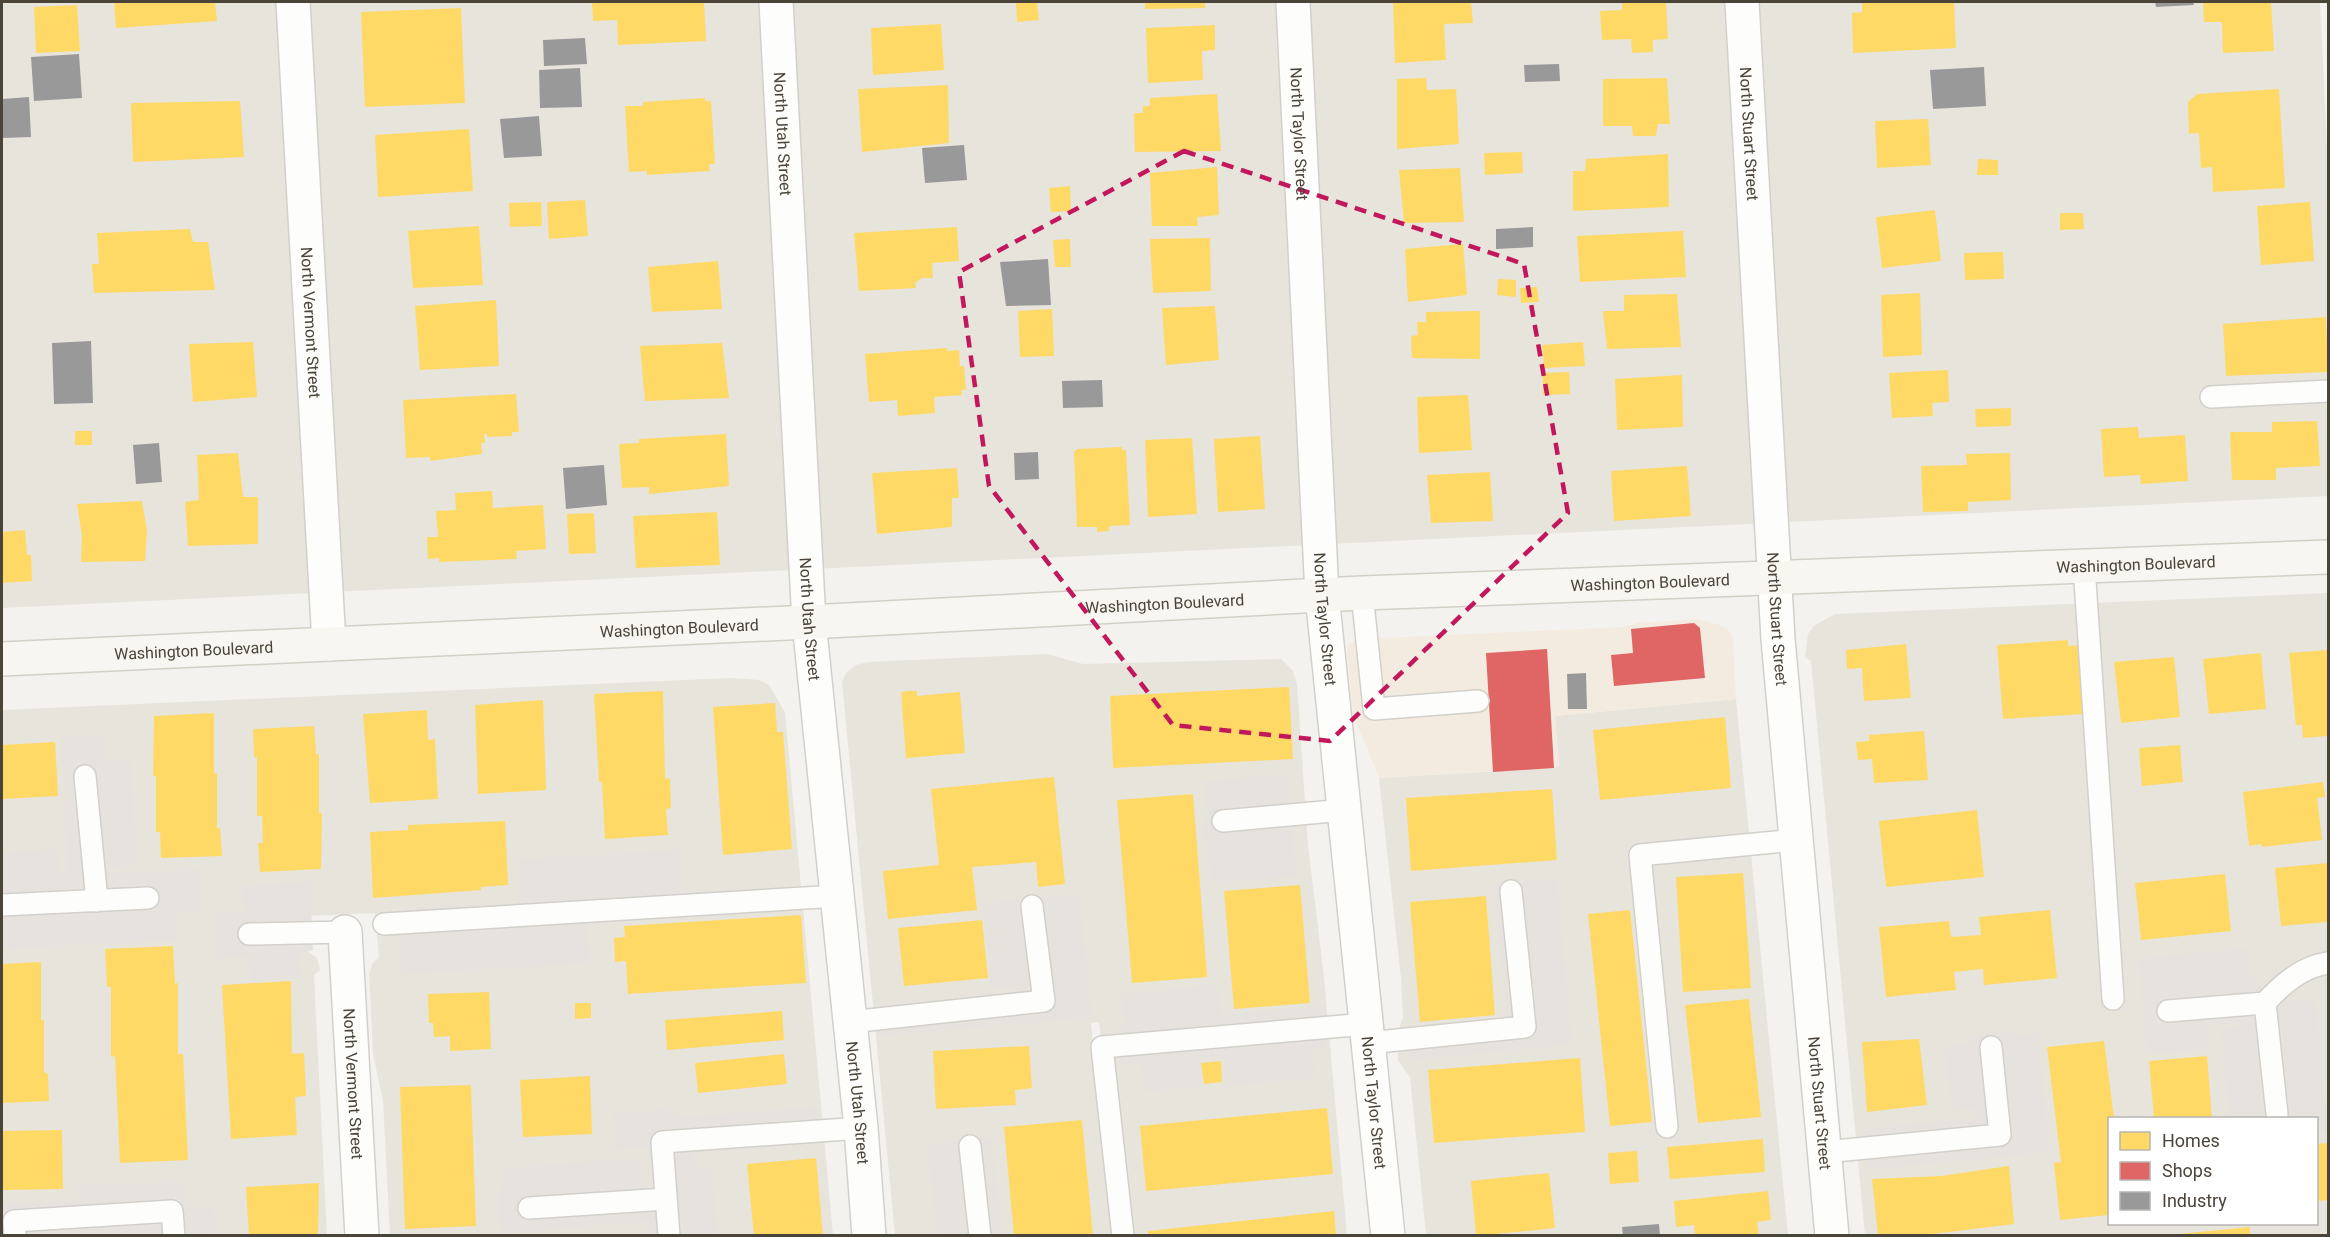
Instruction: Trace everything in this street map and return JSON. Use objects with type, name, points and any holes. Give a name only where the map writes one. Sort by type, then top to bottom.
[{"type":"main road","name":"Washington Boulevard","points":[[2,659],[809,622],[1362,593],[2328,557]]},
{"type":"street","name":"North Vermont Street","points":[[292,2],[328,644]]},
{"type":"street","name":"North Utah Street","points":[[776,2],[809,622],[870,1236]]},
{"type":"street","name":"North Taylor Street","points":[[1293,2],[1322,595],[1388,1236]]},
{"type":"street","name":"North Stuart Street","points":[[1742,2],[1774,577],[1832,1236]]},
{"type":"street","name":"North Vermont Street","points":[[345,932],[362,1236]]},
{"type":"lane","points":[[2211,397],[2328,391]]},
{"type":"lane","points":[[2084,566],[2114,999]]},
{"type":"lane","points":[[1362,593],[1374,709],[1478,701]]},
{"type":"lane","points":[[85,776],[97,901]]},
{"type":"lane","points":[[1223,821],[1344,810]]},
{"type":"lane","points":[[1667,1127],[1640,855],[1796,840]]},
{"type":"lane","points":[[1123,1236],[1102,1047],[1525,1027],[1511,891]]},
{"type":"lane","points":[[384,924],[837,896]]},
{"type":"lane","points":[[2,905],[148,898]]},
{"type":"lane","points":[[850,1022],[1044,1001],[1032,906]]},
{"type":"lane","points":[[249,934],[345,932]]},
{"type":"lane","points":[[2168,1011],[2265,1003],[2280,987],[2295,976],[2328,963]]},
{"type":"lane","points":[[2265,1003],[2277,1114]]},
{"type":"lane","points":[[1825,1152],[2000,1134],[1991,1047]]},
{"type":"lane","points":[[669,1236],[662,1142],[861,1128]]},
{"type":"lane","points":[[970,1146],[980,1236]]},
{"type":"lane","points":[[529,1208],[666,1198]]},
{"type":"lane","points":[[15,1236],[14,1221],[172,1211],[174,1236]]},
{"type":"highlighted area","points":[[1184,151],[1524,264],[1568,513],[1330,741],[1173,725],[989,486],[959,272]]},
{"type":"shaded area","points":[[2,2],[2320,2],[2328,168],[2328,496],[2,608]]},
{"type":"shaded area","points":[[2328,593],[2328,1235],[1865,1235],[1811,661],[1805,657],[1808,634],[1815,625],[1835,614]]},
{"type":"shaded area","points":[[1698,619],[1726,627],[1733,638],[1736,699],[1555,716],[1559,766],[1554,768],[1379,778],[1353,714],[1347,652],[1348,644],[1358,639],[1623,627],[1638,623]]},
{"type":"shaded area","points":[[1047,654],[1083,664],[1281,659],[1293,671],[1297,684],[1308,845],[1324,977],[1347,1235],[1123,1235],[1099,1022],[1091,1023],[1112,1235],[895,1235],[842,682],[846,673],[856,665],[868,662]]},
{"type":"shaded area","points":[[731,678],[759,680],[769,685],[785,712],[833,1235],[390,1235],[383,1101],[373,1054],[369,975],[372,964],[379,957],[375,913],[307,916],[307,951],[317,958],[320,970],[314,975],[327,1235],[2,1235],[2,710]]},
{"type":"shaded area","points":[[1736,699],[1788,1235],[1426,1235],[1410,1077],[1398,1061],[1397,1034],[1403,1018],[1401,979],[1379,778],[1554,768],[1559,765],[1555,716]]},
{"type":"shaded area","points":[[103,736],[104,762],[131,761],[136,865],[110,867],[110,874],[200,869],[202,911],[176,912],[177,940],[2,949],[2,853],[57,849],[59,876],[68,875],[61,738]]},
{"type":"shaded area","points":[[1287,774],[1296,876],[1211,883],[1208,845],[1203,840],[1202,823],[1207,818],[1204,782]]},
{"type":"shaded area","points":[[678,850],[682,914],[587,920],[589,963],[402,974],[398,909],[520,902],[518,860]]},
{"type":"shaded area","points":[[1556,878],[1572,1044],[1410,1060],[1406,1029],[1507,1018],[1494,885]]},
{"type":"shaded area","points":[[310,882],[313,950],[299,953],[301,978],[250,981],[249,956],[218,958],[216,915],[245,913],[243,886]]},
{"type":"shaded area","points":[[1079,894],[1092,1017],[879,1036],[877,1009],[1016,997],[1021,986],[992,988],[984,903]]},
{"type":"shaded area","points":[[2247,948],[2250,979],[2290,1001],[2315,999],[2328,1131],[2318,1132],[2318,1117],[2230,1117],[2221,1029],[2246,1027],[2246,1022],[2208,1026],[2210,1049],[2147,1054],[2139,959]]},
{"type":"shaded area","points":[[1217,985],[1221,1015],[1322,1006],[1325,1047],[1312,1048],[1315,1078],[1226,1086],[1223,1056],[1201,1059],[1203,1086],[1144,1092],[1141,1064],[1119,1066],[1115,1029],[1125,1028],[1122,994]]},
{"type":"shaded area","points":[[2013,1031],[2014,1036],[2038,1034],[2049,1152],[1867,1169],[1863,1129],[1977,1118],[1977,1108],[1951,1110],[1945,1046],[1970,1044],[1970,1035]]},
{"type":"shaded area","points":[[817,1107],[820,1141],[693,1151],[695,1170],[712,1168],[717,1235],[649,1235],[648,1221],[501,1233],[498,1191],[505,1181],[504,1168],[640,1159],[642,1187],[653,1186],[650,1147],[616,1149],[614,1113],[670,1109],[679,1118]]},
{"type":"shaded area","points":[[992,1138],[1001,1235],[937,1235],[928,1144]]},
{"type":"shaded area","points":[[183,1181],[186,1207],[213,1206],[215,1235],[2,1235],[2,1204],[81,1201],[79,1186]]},
{"type":"building: Homes","points":[[114,2],[215,2],[217,21],[116,28]]},
{"type":"building: Homes","points":[[592,2],[704,2],[706,41],[618,45],[617,20],[593,21]]},
{"type":"building: Homes","points":[[1016,2],[1037,2],[1039,20],[1017,22]]},
{"type":"building: Homes","points":[[1145,2],[1205,2],[1205,8],[1145,9]]},
{"type":"building: Homes","points":[[1393,2],[1471,2],[1473,23],[1444,24],[1446,60],[1395,63]]},
{"type":"building: Homes","points":[[1622,2],[1666,2],[1668,39],[1653,40],[1653,52],[1632,53],[1631,39],[1602,40],[1600,11],[1622,10]]},
{"type":"building: Homes","points":[[1954,2],[1956,48],[1853,53],[1852,13],[1862,12],[1862,3]]},
{"type":"building: Homes","points":[[2203,2],[2271,2],[2274,51],[2223,53],[2222,22],[2204,22]]},
{"type":"building: Homes","points":[[77,5],[80,51],[36,53],[34,7]]},
{"type":"building: Homes","points":[[461,8],[465,103],[365,107],[361,12]]},
{"type":"building: Homes","points":[[941,24],[944,70],[873,75],[871,28]]},
{"type":"building: Homes","points":[[1215,25],[1215,50],[1202,51],[1203,80],[1148,83],[1146,28]]},
{"type":"building: Homes","points":[[1426,78],[1427,90],[1456,89],[1459,144],[1397,149],[1397,79]]},
{"type":"building: Homes","points":[[1667,78],[1670,124],[1658,124],[1656,136],[1633,136],[1632,126],[1603,126],[1603,79]]},
{"type":"building: Homes","points":[[948,85],[949,143],[862,152],[858,89]]},
{"type":"building: Homes","points":[[2279,89],[2285,188],[2213,192],[2212,167],[2201,168],[2199,133],[2189,134],[2188,102],[2197,94]]},
{"type":"building: Homes","points":[[1217,94],[1221,151],[1135,152],[1134,113],[1143,113],[1143,106],[1150,106],[1150,98]]},
{"type":"building: Homes","points":[[705,98],[705,101],[711,101],[715,164],[709,164],[710,171],[647,175],[647,171],[629,172],[625,106],[643,106],[643,102]]},
{"type":"building: Homes","points":[[240,101],[244,157],[133,162],[131,103]]},
{"type":"building: Homes","points":[[1928,119],[1931,165],[1877,168],[1875,121]]},
{"type":"building: Homes","points":[[469,129],[473,191],[378,197],[375,135]]},
{"type":"building: Homes","points":[[1522,152],[1523,173],[1485,175],[1484,153]]},
{"type":"building: Homes","points":[[1668,154],[1669,207],[1573,211],[1573,171],[1585,171],[1586,159]]},
{"type":"building: Homes","points":[[1978,159],[1998,160],[1998,175],[1977,175]]},
{"type":"building: Homes","points":[[1217,167],[1219,215],[1197,217],[1198,226],[1152,226],[1150,173]]},
{"type":"building: Homes","points":[[1460,168],[1464,222],[1404,223],[1399,170]]},
{"type":"building: Homes","points":[[1070,186],[1071,211],[1051,212],[1049,188]]},
{"type":"building: Homes","points":[[585,200],[588,236],[549,239],[547,202]]},
{"type":"building: Homes","points":[[541,202],[542,226],[510,227],[509,203]]},
{"type":"building: Homes","points":[[2310,202],[2314,261],[2261,265],[2257,206]]},
{"type":"building: Homes","points":[[1935,210],[1941,261],[1882,268],[1876,217]]},
{"type":"building: Homes","points":[[2060,213],[2083,213],[2084,229],[2060,230]]},
{"type":"building: Homes","points":[[479,226],[483,285],[413,288],[408,231]]},
{"type":"building: Homes","points":[[957,227],[959,261],[932,263],[933,278],[922,278],[915,283],[916,288],[859,291],[854,233]]},
{"type":"building: Homes","points":[[190,229],[193,242],[208,242],[215,290],[94,293],[92,264],[99,264],[97,233]]},
{"type":"building: Homes","points":[[1683,231],[1686,277],[1580,282],[1577,236]]},
{"type":"building: Homes","points":[[1210,238],[1211,291],[1153,293],[1150,239]]},
{"type":"building: Homes","points":[[1070,239],[1071,267],[1055,267],[1053,240]]},
{"type":"building: Homes","points":[[1463,244],[1467,295],[1408,302],[1405,249]]},
{"type":"building: Homes","points":[[2003,252],[2004,279],[1965,280],[1964,253]]},
{"type":"building: Homes","points":[[718,261],[722,309],[652,312],[648,267]]},
{"type":"building: Homes","points":[[1498,279],[1516,280],[1516,297],[1497,295]]},
{"type":"building: Homes","points":[[1537,287],[1539,302],[1521,303],[1520,288]]},
{"type":"building: Homes","points":[[1920,293],[1922,355],[1883,357],[1881,295]]},
{"type":"building: Homes","points":[[1677,294],[1681,347],[1607,349],[1603,311],[1624,311],[1624,295]]},
{"type":"building: Homes","points":[[496,300],[499,366],[420,370],[415,306]]},
{"type":"building: Homes","points":[[1215,306],[1219,360],[1166,365],[1162,308]]},
{"type":"building: Homes","points":[[1052,309],[1054,356],[1020,357],[1018,311]]},
{"type":"building: Homes","points":[[1480,311],[1480,359],[1412,358],[1411,336],[1418,335],[1417,322],[1426,322],[1426,312]]},
{"type":"building: Homes","points":[[2326,317],[2328,372],[2226,376],[2223,324]]},
{"type":"building: Homes","points":[[253,342],[257,397],[193,402],[189,344]]},
{"type":"building: Homes","points":[[1583,342],[1585,366],[1544,368],[1542,345]]},
{"type":"building: Homes","points":[[722,343],[729,398],[645,401],[640,346]]},
{"type":"building: Homes","points":[[947,348],[947,351],[959,350],[960,366],[964,366],[966,390],[961,390],[962,395],[934,397],[935,413],[898,416],[897,400],[869,402],[865,354]]},
{"type":"building: Homes","points":[[1948,370],[1949,402],[1932,403],[1933,416],[1892,418],[1889,373]]},
{"type":"building: Homes","points":[[1569,372],[1570,394],[1543,395],[1543,373]]},
{"type":"building: Homes","points":[[1682,375],[1683,427],[1617,430],[1615,379]]},
{"type":"building: Homes","points":[[516,394],[519,432],[512,432],[512,436],[487,437],[487,434],[484,434],[485,443],[481,443],[482,454],[430,461],[430,457],[406,458],[403,400]]},
{"type":"building: Homes","points":[[1468,395],[1472,450],[1419,453],[1417,397]]},
{"type":"building: Homes","points":[[2011,408],[2011,426],[1976,427],[1975,409]]},
{"type":"building: Homes","points":[[2317,421],[2320,466],[2276,468],[2276,480],[2232,480],[2230,432],[2272,432],[2272,422]]},
{"type":"building: Homes","points":[[2138,427],[2139,438],[2185,435],[2188,481],[2141,484],[2140,475],[2104,477],[2101,429]]},
{"type":"building: Homes","points":[[75,431],[92,431],[92,445],[75,445]]},
{"type":"building: Homes","points":[[726,434],[729,486],[649,494],[649,487],[622,488],[619,444],[639,443],[639,439]]},
{"type":"building: Homes","points":[[1260,436],[1265,509],[1218,512],[1214,439]]},
{"type":"building: Homes","points":[[1192,438],[1197,514],[1148,517],[1145,440]]},
{"type":"building: Homes","points":[[1122,447],[1122,450],[1126,450],[1130,525],[1109,526],[1109,531],[1097,532],[1097,527],[1077,527],[1074,452],[1077,449]]},
{"type":"building: Homes","points":[[238,453],[243,497],[258,497],[258,544],[188,546],[185,502],[199,500],[197,455]]},
{"type":"building: Homes","points":[[2010,453],[2011,500],[1968,502],[1968,511],[1923,512],[1921,466],[1967,465],[1966,454]]},
{"type":"building: Homes","points":[[1687,466],[1691,516],[1614,521],[1611,471]]},
{"type":"building: Homes","points":[[957,468],[959,498],[952,498],[952,527],[877,534],[872,473]]},
{"type":"building: Homes","points":[[1490,472],[1493,521],[1431,523],[1427,475]]},
{"type":"building: Homes","points":[[492,491],[493,508],[543,505],[546,549],[516,551],[517,559],[439,562],[439,558],[428,559],[427,537],[438,537],[436,511],[456,510],[455,493]]},
{"type":"building: Homes","points":[[142,501],[147,531],[145,561],[81,562],[82,536],[77,504]]},
{"type":"building: Homes","points":[[717,512],[720,565],[636,568],[633,516]]},
{"type":"building: Homes","points":[[594,513],[596,553],[569,554],[567,514]]},
{"type":"building: Homes","points":[[25,530],[27,555],[31,555],[32,581],[2,583],[2,532]]},
{"type":"building: Homes","points":[[2068,640],[2068,646],[2080,645],[2084,714],[2003,719],[1997,645]]},
{"type":"building: Homes","points":[[1906,644],[1911,698],[1864,701],[1862,668],[1847,669],[1846,650]]},
{"type":"building: Homes","points":[[2328,650],[2328,736],[2303,738],[2302,725],[2296,725],[2289,653]]},
{"type":"building: Homes","points":[[2261,653],[2266,709],[2209,714],[2203,659]]},
{"type":"building: Homes","points":[[2174,657],[2180,717],[2121,723],[2114,662]]},
{"type":"building: Homes","points":[[1289,687],[1293,759],[1113,768],[1110,696]]},
{"type":"building: Homes","points":[[663,691],[665,779],[670,778],[671,808],[666,809],[668,835],[605,839],[594,694]]},
{"type":"building: Homes","points":[[917,691],[917,696],[960,692],[965,753],[906,758],[901,692]]},
{"type":"building: Homes","points":[[543,700],[546,790],[478,794],[475,705]]},
{"type":"building: Homes","points":[[775,703],[777,732],[783,732],[792,849],[723,855],[713,707]]},
{"type":"building: Homes","points":[[427,710],[428,740],[435,739],[438,799],[370,803],[363,714]]},
{"type":"building: Homes","points":[[214,713],[217,828],[220,828],[222,856],[161,858],[160,832],[156,832],[156,776],[153,776],[154,716]]},
{"type":"building: Homes","points":[[1725,717],[1731,788],[1600,800],[1593,730]]},
{"type":"building: Homes","points":[[314,726],[316,754],[319,754],[319,813],[322,813],[321,869],[260,872],[258,843],[263,843],[262,816],[257,816],[257,757],[254,757],[253,729]]},
{"type":"building: Homes","points":[[1924,731],[1928,780],[1874,783],[1872,759],[1858,760],[1856,742],[1869,741],[1869,735]]},
{"type":"building: Homes","points":[[55,742],[58,796],[2,799],[2,745]]},
{"type":"building: Homes","points":[[2180,745],[2183,782],[2142,786],[2139,748]]},
{"type":"building: Homes","points":[[1054,777],[1065,884],[1038,887],[1036,862],[972,867],[977,910],[888,919],[883,871],[939,865],[931,789]]},
{"type":"building: Homes","points":[[2323,782],[2325,797],[2317,798],[2322,840],[2262,847],[2261,844],[2249,846],[2243,792]]},
{"type":"building: Homes","points":[[1552,789],[1557,860],[1411,871],[1406,798]]},
{"type":"building: Homes","points":[[1193,794],[1207,977],[1132,983],[1117,800]]},
{"type":"building: Homes","points":[[1977,810],[1984,877],[1886,887],[1879,821]]},
{"type":"building: Homes","points":[[505,821],[508,885],[481,887],[481,890],[373,898],[370,832],[408,830],[408,825]]},
{"type":"building: Homes","points":[[2328,863],[2328,922],[2281,926],[2275,868]]},
{"type":"building: Homes","points":[[1743,873],[1751,988],[1683,992],[1676,877]]},
{"type":"building: Homes","points":[[2225,874],[2231,931],[2141,940],[2135,883]]},
{"type":"building: Homes","points":[[1300,885],[1310,1003],[1234,1009],[1224,891]]},
{"type":"building: Homes","points":[[1486,896],[1495,1015],[1420,1022],[1410,902]]},
{"type":"building: Homes","points":[[1630,910],[1652,1122],[1610,1126],[1588,914]]},
{"type":"building: Homes","points":[[2050,910],[2057,978],[1984,985],[1983,969],[1954,972],[1956,990],[1886,997],[1879,927],[1949,921],[1951,937],[1981,935],[1979,917]]},
{"type":"building: Homes","points":[[801,915],[806,983],[628,994],[626,961],[615,962],[614,938],[625,937],[624,926]]},
{"type":"building: Homes","points":[[982,920],[988,978],[904,986],[898,928]]},
{"type":"building: Homes","points":[[173,946],[175,984],[178,983],[178,1054],[183,1054],[188,1160],[120,1163],[115,1056],[111,1057],[111,987],[107,987],[105,949]]},
{"type":"building: Homes","points":[[41,962],[41,1020],[44,1020],[44,1072],[48,1074],[49,1101],[2,1103],[2,964]]},
{"type":"building: Homes","points":[[291,981],[292,1054],[304,1053],[306,1096],[295,1097],[297,1135],[231,1139],[222,985]]},
{"type":"building: Homes","points":[[489,992],[491,1049],[450,1051],[450,1036],[434,1037],[433,1023],[429,1023],[428,994]]},
{"type":"building: Homes","points":[[1749,999],[1761,1117],[1698,1123],[1685,1005]]},
{"type":"building: Homes","points":[[575,1003],[591,1003],[591,1018],[575,1019]]},
{"type":"building: Homes","points":[[782,1011],[784,1040],[667,1050],[665,1020]]},
{"type":"building: Homes","points":[[1919,1039],[1927,1105],[1867,1112],[1862,1042]]},
{"type":"building: Homes","points":[[2104,1041],[2114,1117],[2108,1117],[2108,1215],[2060,1220],[2054,1163],[2061,1162],[2047,1047]]},
{"type":"building: Homes","points":[[1029,1046],[1032,1088],[1015,1090],[1016,1105],[936,1109],[933,1051]]},
{"type":"building: Homes","points":[[784,1054],[787,1084],[698,1093],[695,1063]]},
{"type":"building: Homes","points":[[2207,1056],[2212,1117],[2154,1117],[2149,1061]]},
{"type":"building: Homes","points":[[1580,1058],[1585,1132],[1434,1143],[1428,1070]]},
{"type":"building: Homes","points":[[1221,1061],[1222,1082],[1204,1084],[1201,1063]]},
{"type":"building: Homes","points":[[590,1076],[592,1134],[523,1137],[520,1080]]},
{"type":"building: Homes","points":[[471,1085],[476,1226],[405,1229],[400,1087]]},
{"type":"building: Homes","points":[[1327,1108],[1333,1174],[1146,1191],[1140,1126]]},
{"type":"building: Homes","points":[[1082,1120],[1093,1236],[1014,1236],[1004,1127]]},
{"type":"building: Homes","points":[[62,1130],[63,1189],[2,1190],[2,1131]]},
{"type":"building: Homes","points":[[1763,1139],[1765,1172],[1670,1179],[1667,1147]]},
{"type":"building: Homes","points":[[2328,1143],[2328,1200],[2318,1201],[2318,1144]]},
{"type":"building: Homes","points":[[1637,1151],[1639,1182],[1610,1184],[1608,1153]]},
{"type":"building: Homes","points":[[816,1158],[823,1236],[754,1236],[747,1164]]},
{"type":"building: Homes","points":[[2009,1166],[2014,1224],[1916,1236],[1878,1236],[1872,1179],[1941,1176]]},
{"type":"building: Homes","points":[[1549,1173],[1555,1228],[1476,1236],[1471,1181]]},
{"type":"building: Homes","points":[[319,1183],[318,1236],[249,1236],[246,1187]]},
{"type":"building: Homes","points":[[1768,1191],[1771,1220],[1757,1222],[1759,1236],[1695,1236],[1694,1225],[1676,1227],[1674,1201]]},
{"type":"building: Homes","points":[[1334,1211],[1336,1236],[1148,1236],[1148,1231]]},
{"type":"building: Homes","points":[[2250,1227],[2250,1236],[2179,1236],[2179,1234]]},
{"type":"building: Shops","points":[[1694,623],[1700,628],[1705,678],[1614,686],[1611,655],[1633,653],[1631,629]]},
{"type":"building: Shops","points":[[1547,649],[1554,768],[1493,772],[1486,653]]},
{"type":"building: Industry","points":[[2155,2],[2193,2],[2194,5],[2156,7]]},
{"type":"building: Industry","points":[[585,38],[587,64],[544,66],[543,40]]},
{"type":"building: Industry","points":[[79,54],[82,98],[34,101],[31,57]]},
{"type":"building: Industry","points":[[1559,64],[1560,81],[1525,82],[1524,65]]},
{"type":"building: Industry","points":[[1984,67],[1986,106],[1933,109],[1930,70]]},
{"type":"building: Industry","points":[[580,68],[582,107],[540,108],[539,70]]},
{"type":"building: Industry","points":[[29,97],[31,137],[2,138],[2,99]]},
{"type":"building: Industry","points":[[539,116],[542,156],[504,158],[500,119]]},
{"type":"building: Industry","points":[[964,145],[967,180],[925,183],[922,148]]},
{"type":"building: Industry","points":[[1533,227],[1533,247],[1496,249],[1496,229]]},
{"type":"building: Industry","points":[[1048,259],[1051,305],[1006,306],[1000,262]]},
{"type":"building: Industry","points":[[91,341],[93,403],[54,404],[52,343]]},
{"type":"building: Industry","points":[[1102,380],[1103,407],[1063,408],[1062,381]]},
{"type":"building: Industry","points":[[159,443],[162,482],[136,484],[133,445]]},
{"type":"building: Industry","points":[[1038,452],[1039,479],[1015,480],[1014,453]]},
{"type":"building: Industry","points":[[604,465],[607,505],[566,509],[563,468]]},
{"type":"building: Industry","points":[[1586,673],[1587,709],[1568,709],[1567,674]]},
{"type":"building: Industry","points":[[1659,1224],[1660,1236],[1623,1236],[1622,1227]]}]
